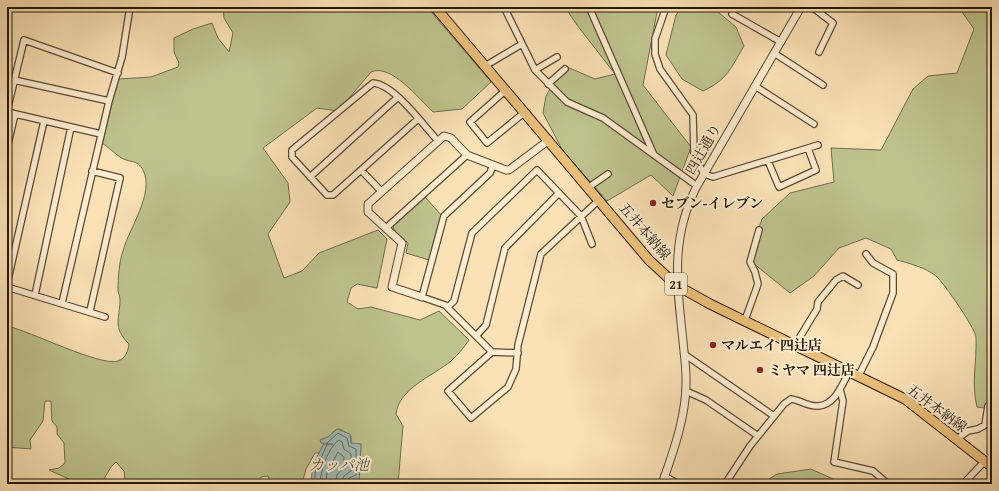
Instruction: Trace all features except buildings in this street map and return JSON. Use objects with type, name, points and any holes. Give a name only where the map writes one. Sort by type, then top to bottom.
[{"type":"main road","name":"五井本納線","points":[[435,7],[649,260],[676,285],[858,377],[905,399],[988,464]]},
{"type":"street","points":[[62,303],[109,101],[122,57],[130,7]]},
{"type":"street","points":[[504,7],[535,70],[567,102],[603,118],[697,186]]},
{"type":"street","points":[[589,7],[655,156]]},
{"type":"street","points":[[666,7],[655,39],[655,54],[660,70],[694,115],[694,155],[704,174],[713,177],[818,145]]},
{"type":"street","points":[[812,7],[833,23],[819,52]]},
{"type":"street","name":"四辻通り","points":[[662,484],[678,434],[686,391],[684,354],[676,285],[676,256],[687,209],[697,186],[781,42],[799,8]]},
{"type":"street","points":[[732,14],[781,42]]},
{"type":"street","points":[[101,134],[7,112],[24,40],[118,73]]},
{"type":"street","points":[[485,66],[522,44]]},
{"type":"street","points":[[774,53],[823,84]]},
{"type":"street","points":[[535,70],[557,57]]},
{"type":"street","points":[[548,84],[565,69]]},
{"type":"street","points":[[14,80],[109,101]]},
{"type":"street","points":[[418,119],[330,196],[292,157],[292,150],[373,83],[378,84],[398,97],[418,119],[438,141]]},
{"type":"street","points":[[755,86],[814,124]]},
{"type":"street","points":[[506,90],[470,122],[487,143],[525,112]]},
{"type":"street","points":[[310,177],[398,97]]},
{"type":"street","points":[[7,148],[15,114]]},
{"type":"street","points":[[7,284],[44,121]]},
{"type":"street","points":[[35,295],[71,127]]},
{"type":"street","points":[[518,353],[492,352],[448,307],[392,287],[403,246],[401,241],[368,212],[367,208],[368,204],[381,191],[444,136],[451,138],[466,155],[506,170],[510,170],[549,140]]},
{"type":"street","points":[[768,161],[780,187],[816,170],[808,148]]},
{"type":"street","points":[[386,228],[466,155]]},
{"type":"street","points":[[422,297],[444,216],[490,173],[493,165]]},
{"type":"street","points":[[361,170],[381,191]]},
{"type":"street","points":[[448,307],[454,301],[472,233],[537,170],[581,216],[592,244]]},
{"type":"street","points":[[90,311],[120,178],[92,171]]},
{"type":"street","points":[[588,187],[608,174]]},
{"type":"street","points":[[476,336],[486,325],[505,248],[558,193]]},
{"type":"street","points":[[492,352],[448,391],[471,418],[508,386],[516,369],[518,353],[541,254],[599,200]]},
{"type":"street","points":[[745,320],[758,284],[756,272],[750,262],[759,230]]},
{"type":"street","points":[[858,377],[873,347],[894,293],[893,274],[873,263],[866,254]]},
{"type":"street","points":[[795,345],[817,309],[818,302],[836,280],[843,276],[858,284]]},
{"type":"street","points":[[7,287],[90,311],[105,317]]},
{"type":"street","points":[[684,354],[774,416]]},
{"type":"street","points":[[725,484],[758,436],[784,404],[791,399],[818,406],[829,403],[840,389],[849,372]]},
{"type":"street","points":[[840,389],[843,401],[834,462],[873,471],[888,484]]},
{"type":"street","points":[[686,391],[706,400],[758,436]]},
{"type":"street","points":[[958,440],[968,431],[978,429],[985,425],[988,406],[992,402]]},
{"type":"street","points":[[963,484],[988,464]]},
{"type":"street","points":[[664,476],[679,484]]},
{"type":"green space","points":[[223,7],[427,7],[491,82],[462,109],[433,112],[413,91],[396,77],[379,71],[371,72],[338,111],[317,108],[263,148],[288,183],[290,202],[268,234],[284,278],[302,271],[319,253],[378,230],[387,239],[377,288],[357,284],[351,288],[347,302],[358,309],[371,307],[420,320],[439,311],[469,340],[451,361],[418,383],[403,397],[398,405],[396,414],[403,426],[398,484],[350,484],[351,481],[356,482],[360,468],[361,444],[351,444],[351,436],[340,429],[337,429],[328,437],[320,440],[324,444],[320,453],[315,453],[306,469],[302,484],[271,482],[268,476],[261,477],[256,484],[138,484],[125,479],[124,471],[116,462],[111,467],[101,484],[80,484],[49,470],[59,468],[65,463],[64,443],[57,434],[57,427],[52,421],[51,401],[45,401],[43,421],[30,440],[31,449],[7,447],[7,326],[97,359],[118,361],[126,354],[129,344],[120,333],[118,323],[120,299],[118,290],[119,270],[126,242],[144,200],[146,179],[143,170],[138,164],[123,159],[101,142],[118,79],[151,77],[178,67],[179,63],[174,52],[174,38],[193,29],[212,23],[218,38],[229,52],[233,33],[224,18]]},
{"type":"green space","points":[[565,7],[658,7],[643,85],[691,147],[673,196],[651,175],[607,201],[563,151],[543,113],[546,96],[558,76],[567,67],[595,79],[615,74]]},
{"type":"green space","points":[[682,7],[712,7],[736,27],[744,46],[728,73],[718,82],[703,91],[682,79],[666,55],[676,15]]},
{"type":"green space","points":[[961,7],[992,7],[992,409],[977,407],[974,389],[976,337],[974,332],[952,296],[940,280],[932,273],[917,266],[897,260],[891,249],[866,238],[839,248],[814,276],[790,293],[753,263],[753,244],[762,219],[790,193],[834,182],[831,148],[881,150],[913,89],[928,76],[957,73],[974,29],[960,9]]},
{"type":"green space","points":[[425,197],[441,215],[429,260],[406,253],[408,243],[394,230],[393,225]]},
{"type":"green space","points":[[811,469],[844,484],[766,484],[764,482],[777,474]]},
{"type":"water","name":"カッパ池","points":[[337,429],[350,434],[351,443],[361,444],[359,482],[353,480],[350,484],[311,484],[314,464],[318,454],[323,445],[333,444],[321,443],[320,440],[328,437]]},
{"type":"place","name":"セブン-イレブン","points":[[653,203]]},
{"type":"place","name":"マルエイ 四辻店","points":[[713,345]]},
{"type":"place","name":"ミヤマ 四辻店","points":[[760,370]]}]
